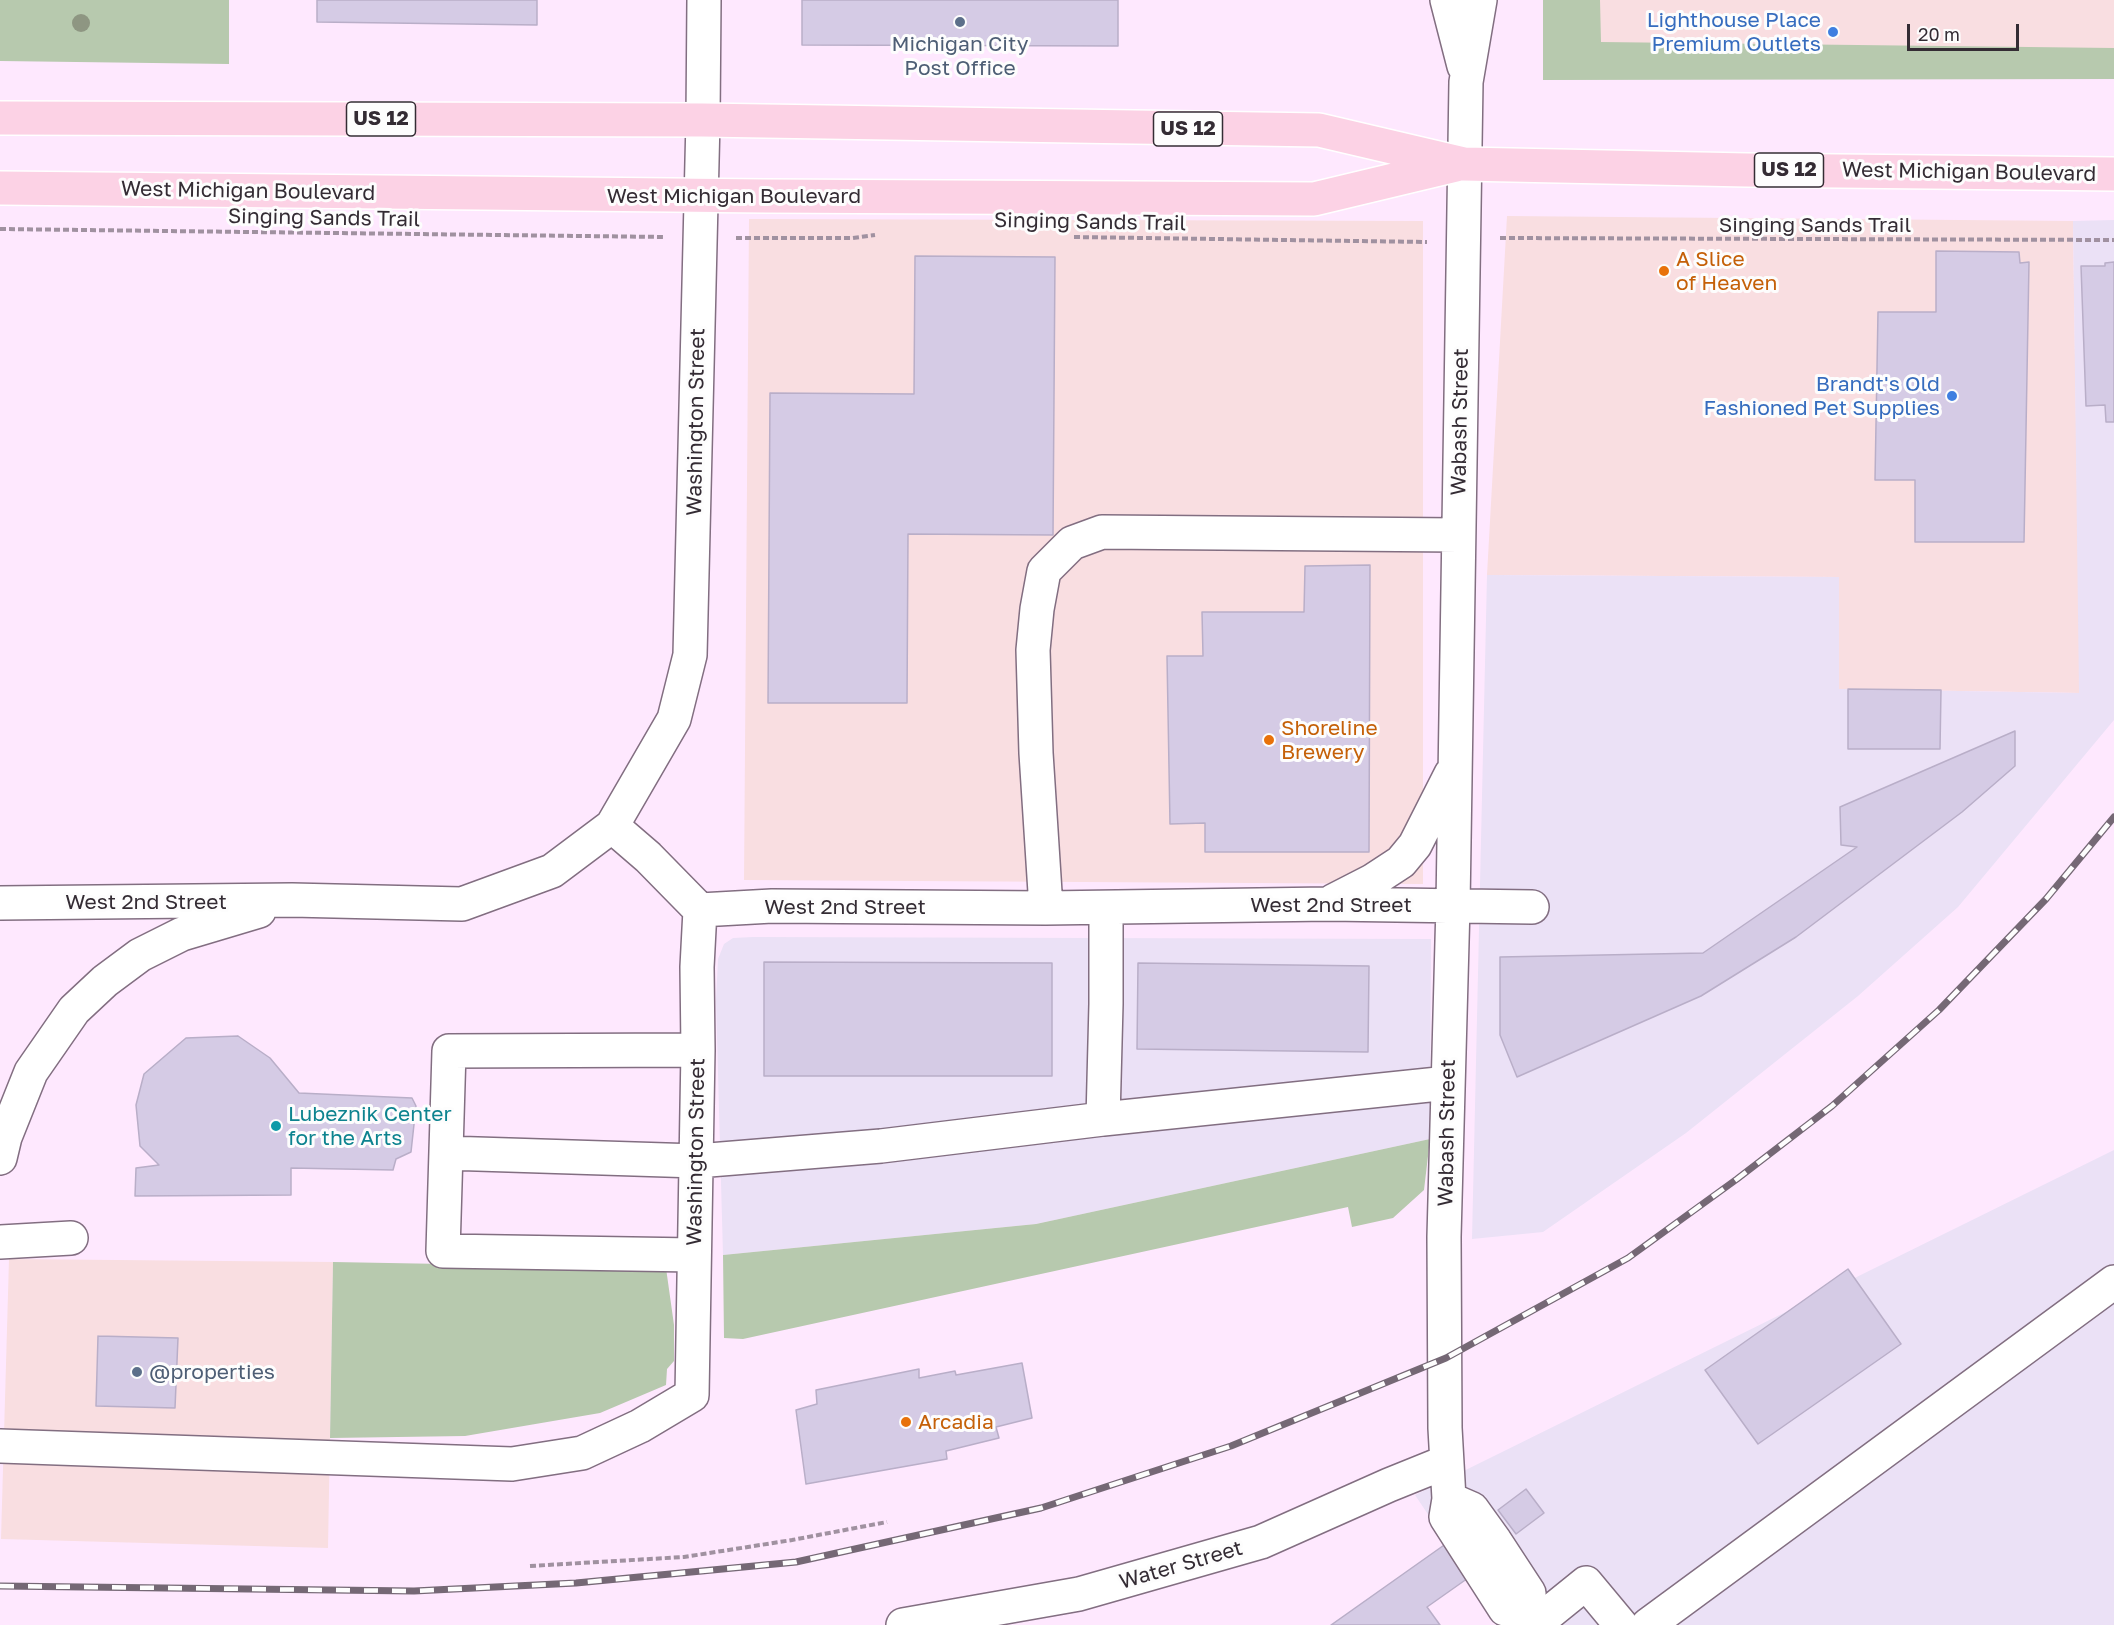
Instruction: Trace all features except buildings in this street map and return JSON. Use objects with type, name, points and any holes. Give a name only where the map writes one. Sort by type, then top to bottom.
[{"type":"main road","name":"West Michigan Boulevard","points":[[0,118],[703,120],[1319,130],[1464,164],[1735,170],[2114,174]]},
{"type":"main road","name":"West Michigan Boulevard","points":[[0,188],[701,196],[1314,199],[1464,164]]},
{"type":"street","name":"Washington Street","points":[[612,826],[674,719],[690,655],[704,0]]},
{"type":"street","name":"Wabash Street","points":[[1447,0],[1466,76]]},
{"type":"street","name":"Wabash Street","points":[[1480,0],[1466,76],[1455,767],[1444,1237],[1446,1462],[1449,1499],[1472,1509],[1495,1541],[1529,1593],[1531,1621]]},
{"type":"street","points":[[1046,908],[1036,753],[1033,650],[1044,571],[1072,543],[1102,532],[1458,535]]},
{"type":"street","name":"Wabash Street","points":[[1329,904],[1401,862],[1415,845],[1455,767]]},
{"type":"street","points":[[612,826],[648,857],[700,910]]},
{"type":"street","name":"West 2nd Street","points":[[0,903],[292,900],[462,904],[552,871],[612,826]]},
{"type":"street","name":"West 2nd Street","points":[[2,1148],[31,1072],[67,1018],[105,981],[140,955],[182,934],[292,900]]},
{"type":"street","name":"West 2nd Street","points":[[700,910],[772,906],[1106,908],[1329,904],[1532,907]]},
{"type":"street","points":[[1103,1119],[1106,908]]},
{"type":"street","name":"Washington Street","points":[[0,1446],[512,1464],[582,1453],[640,1426],[692,1395],[700,910]]},
{"type":"street","points":[[694,1255],[443,1251],[449,1051],[698,1050]]},
{"type":"street","points":[[446,1153],[697,1161],[881,1146],[1103,1119],[1448,1083]]},
{"type":"street","points":[[0,1242],[71,1238]]},
{"type":"street","points":[[1648,1625],[2114,1282]]},
{"type":"street","name":"Water Street","points":[[903,1625],[1079,1594],[1261,1542],[1446,1462]]},
{"type":"street","points":[[1531,1621],[1586,1583],[1621,1625]]},
{"type":"path","name":"Singing Sands Trail","points":[[0,228],[647,237]]},
{"type":"path","points":[[766,238],[853,238],[885,233]]},
{"type":"path","name":"Singing Sands Trail","points":[[1074,237],[1414,243]]},
{"type":"path","name":"Singing Sands Trail","points":[[1516,237],[1749,240],[2114,240]]},
{"type":"path","points":[[530,1566],[684,1557],[887,1522]]},
{"type":"shaded area","name":"Lighthouse Place Premium Outlets","points":[[1552,0],[2114,0],[2114,65],[1552,69]]},
{"type":"shaded area","points":[[1507,216],[2073,221],[2080,693],[1839,689],[1838,577],[1487,575]]},
{"type":"shaded area","points":[[749,219],[1423,221],[1423,884],[744,880]]},
{"type":"shaded area","points":[[2114,220],[2114,720],[1958,907],[1858,996],[1686,1133],[1543,1232],[1472,1239],[1487,575],[1839,577],[1839,689],[2079,693],[2073,221]]},
{"type":"shaded area","points":[[733,938],[1431,939],[1430,1139],[1036,1224],[723,1255],[716,1000],[718,959],[724,944]]},
{"type":"shaded area","points":[[2114,1150],[2114,1625],[1502,1625],[1415,1495]]},
{"type":"shaded area","points":[[9,1259],[333,1262],[328,1548],[1,1539]]},
{"type":"green space","points":[[0,0],[229,0],[229,64],[0,61]]},
{"type":"green space","points":[[1543,0],[1600,0],[1601,42],[2114,48],[2114,79],[1543,80]]},
{"type":"green space","points":[[1430,1139],[1424,1190],[1393,1218],[1352,1227],[1348,1207],[743,1339],[724,1338],[723,1255],[1036,1224]]},
{"type":"green space","points":[[333,1262],[666,1268],[674,1325],[674,1361],[667,1369],[666,1385],[600,1413],[465,1436],[330,1438]]},
{"type":"railway","points":[[0,1586],[414,1591],[576,1583],[796,1562],[1041,1508],[1231,1446],[1446,1358],[1628,1258],[1832,1106],[1939,1010],[2046,899],[2114,817]]},
{"type":"place","name":"Michigan City Post Office","points":[[960,22]]},
{"type":"place","name":"Lighthouse Place Premium Outlets","points":[[1833,32]]},
{"type":"place","name":"A Slice of Heaven","points":[[1664,271]]},
{"type":"place","name":"Brandt's Old Fashioned Pet Supplies","points":[[1952,396]]},
{"type":"place","name":"Shoreline Brewery","points":[[1269,740]]},
{"type":"place","name":"Lubeznik Center for the Arts","points":[[276,1126]]},
{"type":"place","name":"@properties","points":[[137,1372]]},
{"type":"place","name":"Arcadia","points":[[906,1422]]}]
